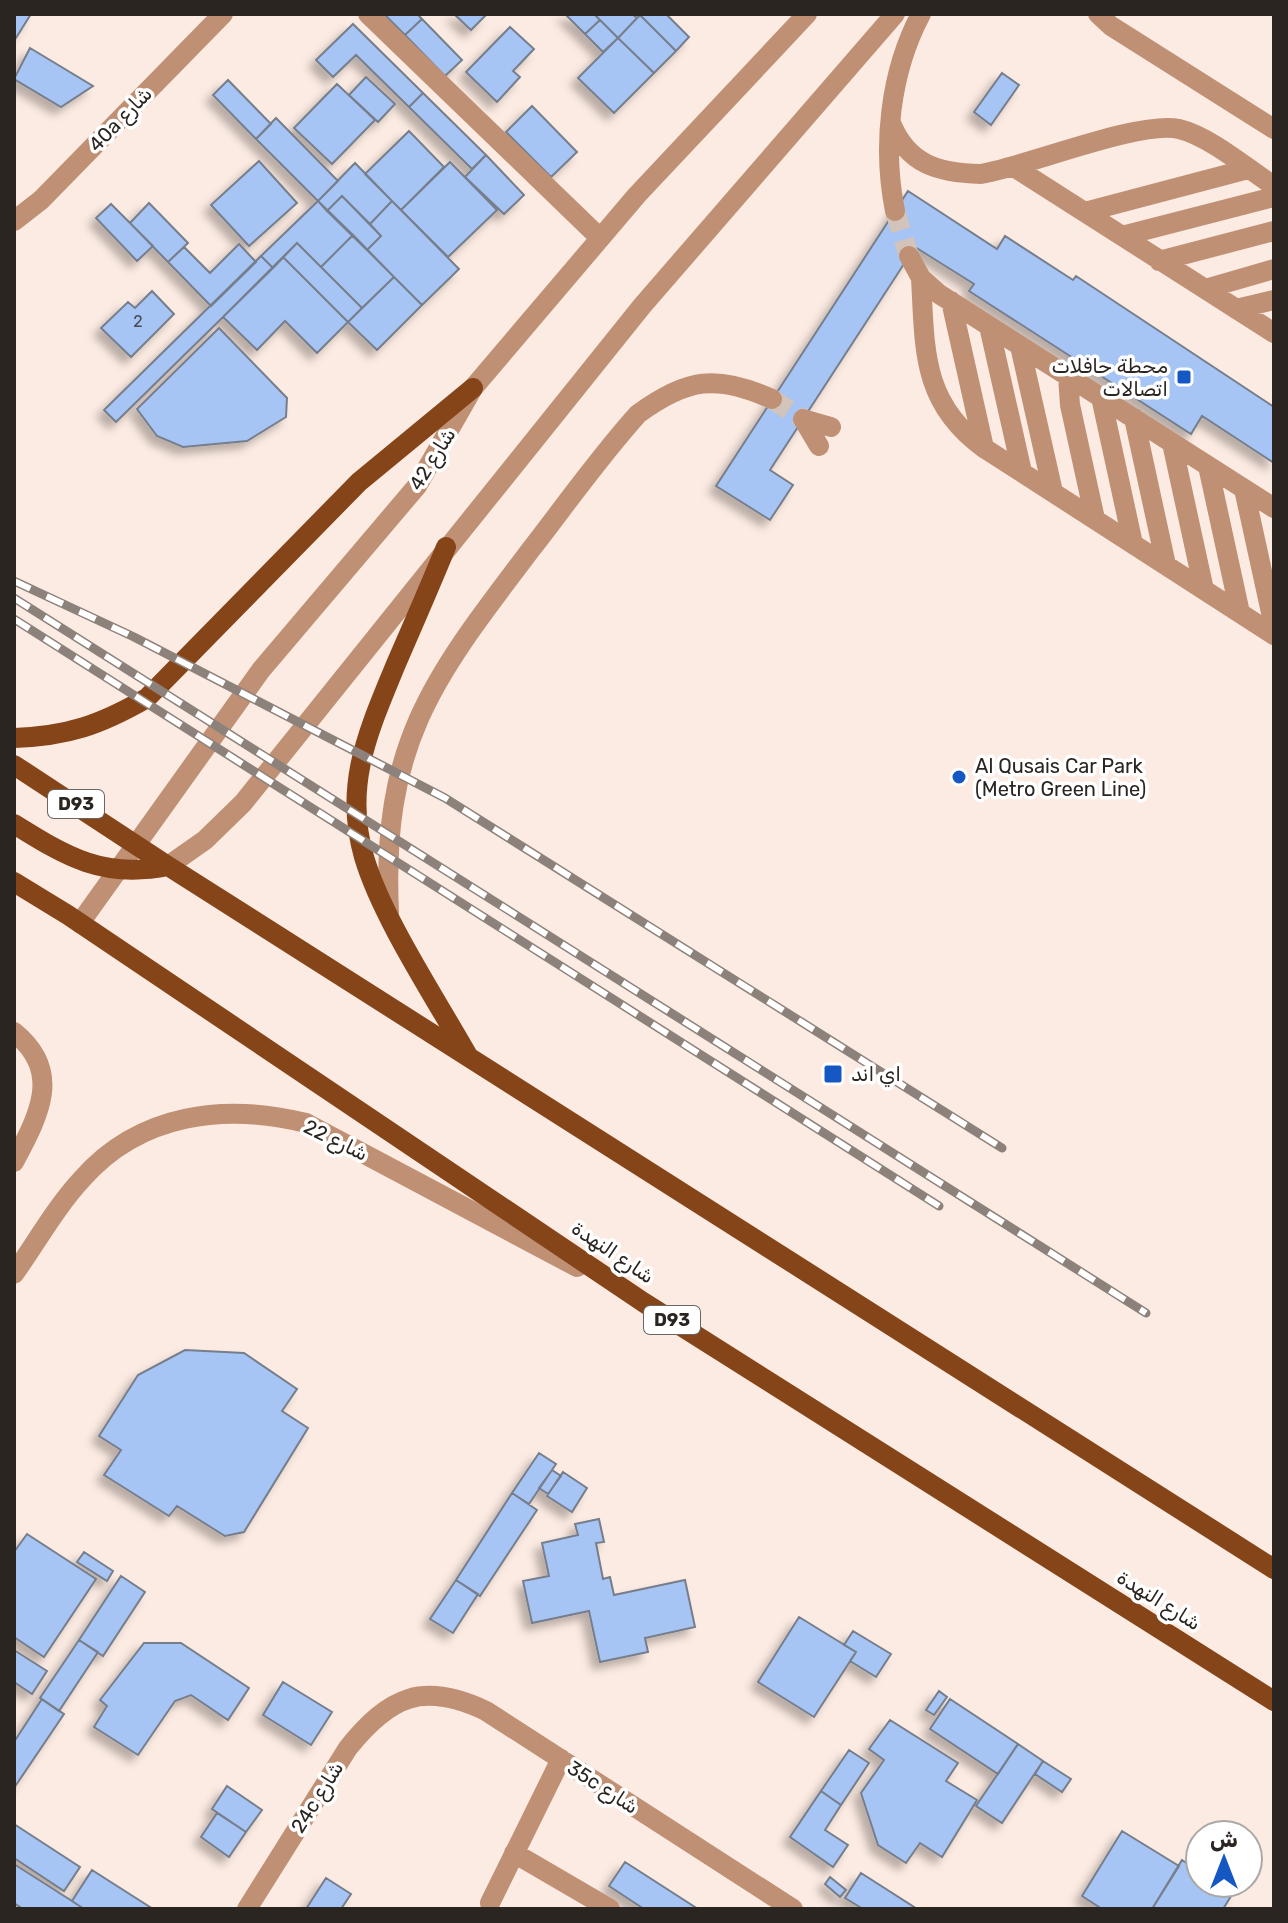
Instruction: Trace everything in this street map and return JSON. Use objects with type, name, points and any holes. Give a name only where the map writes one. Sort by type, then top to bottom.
[{"type":"main road","points":[[14,738],[62,735],[106,722],[147,698],[387,456],[473,388]]},
{"type":"main road","points":[[446,547],[368,726],[357,770],[357,822],[364,858],[389,912],[470,1059]]},
{"type":"main road","name":"D93","points":[[14,765],[470,1059],[1274,1569]]},
{"type":"main road","points":[[14,824],[88,865],[117,871],[168,866]]},
{"type":"main road","name":"شارع النهدة","points":[[14,882],[80,923],[643,1302],[1274,1701]]},
{"type":"street","name":"40a شارع","points":[[14,221],[41,200],[223,14]]},
{"type":"street","points":[[368,14],[600,238]]},
{"type":"street","name":"شارع 42","points":[[80,923],[261,670],[417,486],[473,388],[600,238],[807,14]]},
{"type":"street","points":[[168,866],[205,840],[243,803],[446,547],[713,220],[895,14]]},
{"type":"street","points":[[895,211],[890,178],[891,123],[898,76],[921,14]]},
{"type":"street","points":[[1098,14],[1111,26],[1274,129]]},
{"type":"street","points":[[1253,116],[1274,113]]},
{"type":"street","points":[[891,123],[905,150],[931,168],[981,174],[1140,130],[1168,127],[1189,132],[1274,186]]},
{"type":"street","points":[[1014,167],[1273,332]]},
{"type":"street","points":[[1085,212],[1248,169]]},
{"type":"street","points":[[1122,236],[1274,197]]},
{"type":"street","points":[[1159,261],[1274,231]]},
{"type":"street","points":[[909,256],[921,278],[951,301],[1274,508]]},
{"type":"street","points":[[1205,289],[1274,269]]},
{"type":"street","points":[[921,278],[925,346],[934,389],[942,408],[956,425],[984,448],[1274,635]]},
{"type":"street","points":[[1236,309],[1274,300]]},
{"type":"street","points":[[951,301],[984,448]]},
{"type":"street","points":[[989,326],[1022,472]]},
{"type":"street","points":[[1020,346],[1053,492]]},
{"type":"street","points":[[1068,376],[1070,405],[1095,519]]},
{"type":"street","points":[[389,912],[389,822],[397,779],[410,736],[427,698],[459,644],[638,414],[664,395],[688,384],[715,382],[744,386],[772,399]]},
{"type":"street","points":[[1101,397],[1133,544]]},
{"type":"street","points":[[1134,418],[1166,565]]},
{"type":"street","points":[[819,446],[803,419],[831,427]]},
{"type":"street","points":[[1172,443],[1204,590]]},
{"type":"street","points":[[1208,466],[1240,613]]},
{"type":"street","points":[[1244,489],[1274,626]]},
{"type":"street","points":[[14,1032],[30,1046],[41,1067],[44,1087],[38,1112],[14,1162]]},
{"type":"street","name":"شارع 22","points":[[14,1274],[82,1179],[112,1152],[147,1131],[189,1116],[239,1112],[267,1114],[306,1123],[643,1302]]},
{"type":"street","name":"35c شارع","points":[[403,1698],[432,1694],[462,1700],[561,1759],[793,1909]]},
{"type":"street","name":"24c شارع","points":[[247,1909],[348,1748],[380,1712],[403,1698]]},
{"type":"street","points":[[490,1903],[561,1759]]},
{"type":"street","points":[[514,1853],[610,1909]]},
{"type":"building","points":[[14,14],[31,14],[14,41]]},
{"type":"building","points":[[384,14],[417,14],[422,19],[405,35]]},
{"type":"building","points":[[454,14],[487,14],[471,30]]},
{"type":"building","points":[[565,14],[594,14],[600,20],[585,34]]},
{"type":"building","points":[[594,14],[632,14],[637,18],[618,38]]},
{"type":"building","points":[[666,14],[689,37],[676,51],[640,15]]},
{"type":"building","points":[[640,15],[676,51],[654,73],[618,38]]},
{"type":"building","points":[[422,19],[462,60],[445,76],[405,35]]},
{"type":"building","points":[[600,20],[618,38],[603,52],[585,34]]},
{"type":"building","points":[[353,24],[423,93],[409,107],[356,55],[333,77],[316,60]]},
{"type":"building","points":[[510,27],[534,49],[513,71],[520,77],[497,102],[466,72]]},
{"type":"building","points":[[618,38],[654,73],[614,113],[578,78]]},
{"type":"building","points":[[30,48],[93,86],[61,107],[14,79]]},
{"type":"building","points":[[1002,73],[1019,85],[991,125],[974,112]]},
{"type":"building","points":[[366,77],[395,104],[378,122],[349,95]]},
{"type":"building","points":[[228,80],[271,124],[256,139],[213,95]]},
{"type":"building","points":[[337,84],[375,120],[332,164],[294,128]]},
{"type":"building","points":[[423,93],[486,155],[472,169],[409,107]]},
{"type":"building","points":[[532,106],[577,152],[551,177],[506,132]]},
{"type":"building","points":[[276,118],[338,181],[318,201],[256,139]]},
{"type":"building","points":[[409,131],[444,167],[401,210],[365,174]]},
{"type":"building","points":[[486,155],[524,195],[504,214],[465,177]]},
{"type":"building","points":[[259,161],[297,203],[249,246],[211,205]]},
{"type":"building","points":[[450,162],[497,210],[448,257],[401,210]]},
{"type":"building","points":[[355,163],[392,201],[370,224],[342,196],[327,211],[318,201]]},
{"type":"building","points":[[908,191],[997,249],[1005,236],[1073,280],[1076,276],[1274,407],[1274,463],[1202,416],[1191,434],[969,291],[974,284],[915,247],[770,470],[793,485],[770,520],[716,486]]},
{"type":"building","points":[[342,196],[381,236],[367,250],[327,211]]},
{"type":"building","points":[[318,201],[353,235],[321,267],[297,243],[273,268],[261,256]]},
{"type":"building","points":[[392,201],[459,269],[422,305],[367,250],[381,236],[370,224]]},
{"type":"building","points":[[149,203],[188,243],[168,262],[130,223]]},
{"type":"building","points":[[111,204],[153,246],[137,261],[96,218]]},
{"type":"building","points":[[353,235],[394,277],[362,308],[321,267]]},
{"type":"building","points":[[297,243],[362,308],[348,322],[283,257]]},
{"type":"building","points":[[239,244],[256,262],[211,306],[168,262],[184,247],[210,273]]},
{"type":"building","points":[[261,256],[273,268],[116,422],[104,410]]},
{"type":"building","points":[[283,257],[348,322],[317,353],[285,321],[257,350],[223,317]]},
{"type":"building","points":[[394,277],[422,305],[377,350],[348,322]]},
{"type":"building","points":[[152,291],[174,314],[131,357],[101,328],[128,302],[135,308]]},
{"type":"building","points":[[219,328],[287,398],[286,417],[247,441],[183,447],[157,436],[137,409]]},
{"type":"building","points":[[185,1350],[244,1353],[297,1389],[282,1411],[308,1428],[244,1532],[225,1536],[177,1506],[169,1516],[104,1475],[121,1450],[99,1436],[138,1375]]},
{"type":"building","points":[[539,1453],[556,1464],[529,1504],[512,1493]]},
{"type":"building","points":[[552,1470],[561,1476],[548,1494],[539,1488]]},
{"type":"building","points":[[563,1472],[587,1488],[572,1512],[547,1496]]},
{"type":"building","points":[[512,1493],[537,1510],[480,1596],[456,1580]]},
{"type":"building","points":[[599,1519],[604,1542],[596,1543],[603,1579],[610,1577],[614,1595],[685,1580],[695,1627],[645,1638],[648,1652],[600,1662],[589,1611],[532,1623],[523,1581],[549,1576],[542,1543],[578,1535],[575,1524]]},
{"type":"building","points":[[27,1534],[96,1579],[44,1657],[14,1637],[14,1552]]},
{"type":"building","points":[[84,1552],[113,1571],[107,1581],[77,1562]]},
{"type":"building","points":[[121,1576],[145,1592],[103,1656],[79,1640]]},
{"type":"building","points":[[456,1580],[478,1594],[453,1633],[430,1619]]},
{"type":"building","points":[[799,1617],[856,1652],[814,1717],[758,1682]]},
{"type":"building","points":[[853,1631],[891,1654],[876,1677],[850,1661],[856,1652],[844,1645]]},
{"type":"building","points":[[79,1640],[98,1652],[59,1711],[40,1698]]},
{"type":"building","points":[[144,1643],[181,1643],[249,1688],[228,1720],[191,1695],[175,1701],[138,1755],[94,1727],[107,1706],[100,1700]]},
{"type":"building","points":[[14,1650],[47,1671],[32,1694],[14,1682]]},
{"type":"building","points":[[283,1682],[332,1712],[311,1745],[263,1715]]},
{"type":"building","points":[[939,1691],[947,1697],[934,1715],[926,1710]]},
{"type":"building","points":[[42,1699],[64,1714],[14,1788],[14,1742]]},
{"type":"building","points":[[950,1699],[1018,1744],[998,1774],[930,1729]]},
{"type":"building","points":[[890,1720],[958,1763],[946,1781],[977,1800],[942,1857],[920,1843],[906,1863],[878,1845],[861,1793],[884,1760],[869,1749]]},
{"type":"building","points":[[1018,1744],[1043,1761],[1002,1823],[976,1806]]},
{"type":"building","points":[[849,1750],[869,1763],[841,1805],[821,1791]]},
{"type":"building","points":[[1043,1761],[1071,1779],[1062,1792],[1035,1774]]},
{"type":"building","points":[[227,1786],[262,1810],[246,1832],[212,1809]]},
{"type":"building","points":[[821,1791],[841,1805],[825,1830],[848,1845],[833,1867],[790,1837]]},
{"type":"building","points":[[217,1813],[246,1832],[229,1857],[201,1837]]},
{"type":"building","points":[[14,1824],[80,1867],[64,1891],[14,1858]]},
{"type":"building","points":[[1122,1831],[1179,1866],[1152,1909],[1102,1909],[1082,1896]]},
{"type":"building","points":[[1182,1860],[1184,1899],[1229,1899],[1223,1909],[1152,1909]]},
{"type":"building","points":[[625,1862],[698,1909],[644,1909],[609,1886]]},
{"type":"building","points":[[14,1864],[84,1909],[23,1909],[14,1903]]},
{"type":"building","points":[[92,1870],[153,1909],[84,1909],[72,1901]]},
{"type":"building","points":[[861,1873],[914,1907],[863,1909],[845,1898]]},
{"type":"building","points":[[830,1877],[846,1890],[840,1897],[825,1884]]},
{"type":"building","points":[[326,1878],[351,1894],[341,1909],[306,1909]]},
{"type":"tunnel","points":[[895,211],[909,256]]},
{"type":"tunnel","points":[[772,399],[803,419]]},
{"type":"railway","points":[[14,581],[134,637],[445,798],[1002,1148]]},
{"type":"railway","points":[[14,598],[1146,1313]]},
{"type":"railway","points":[[14,619],[939,1206]]},
{"type":"place","name":"محطة حافلات اتصالات","points":[[1184,377]]},
{"type":"place","name":"Al Qusais Car Park (Metro Green Line)","points":[[959,777]]},
{"type":"place","name":"اي اند","points":[[833,1074]]}]
